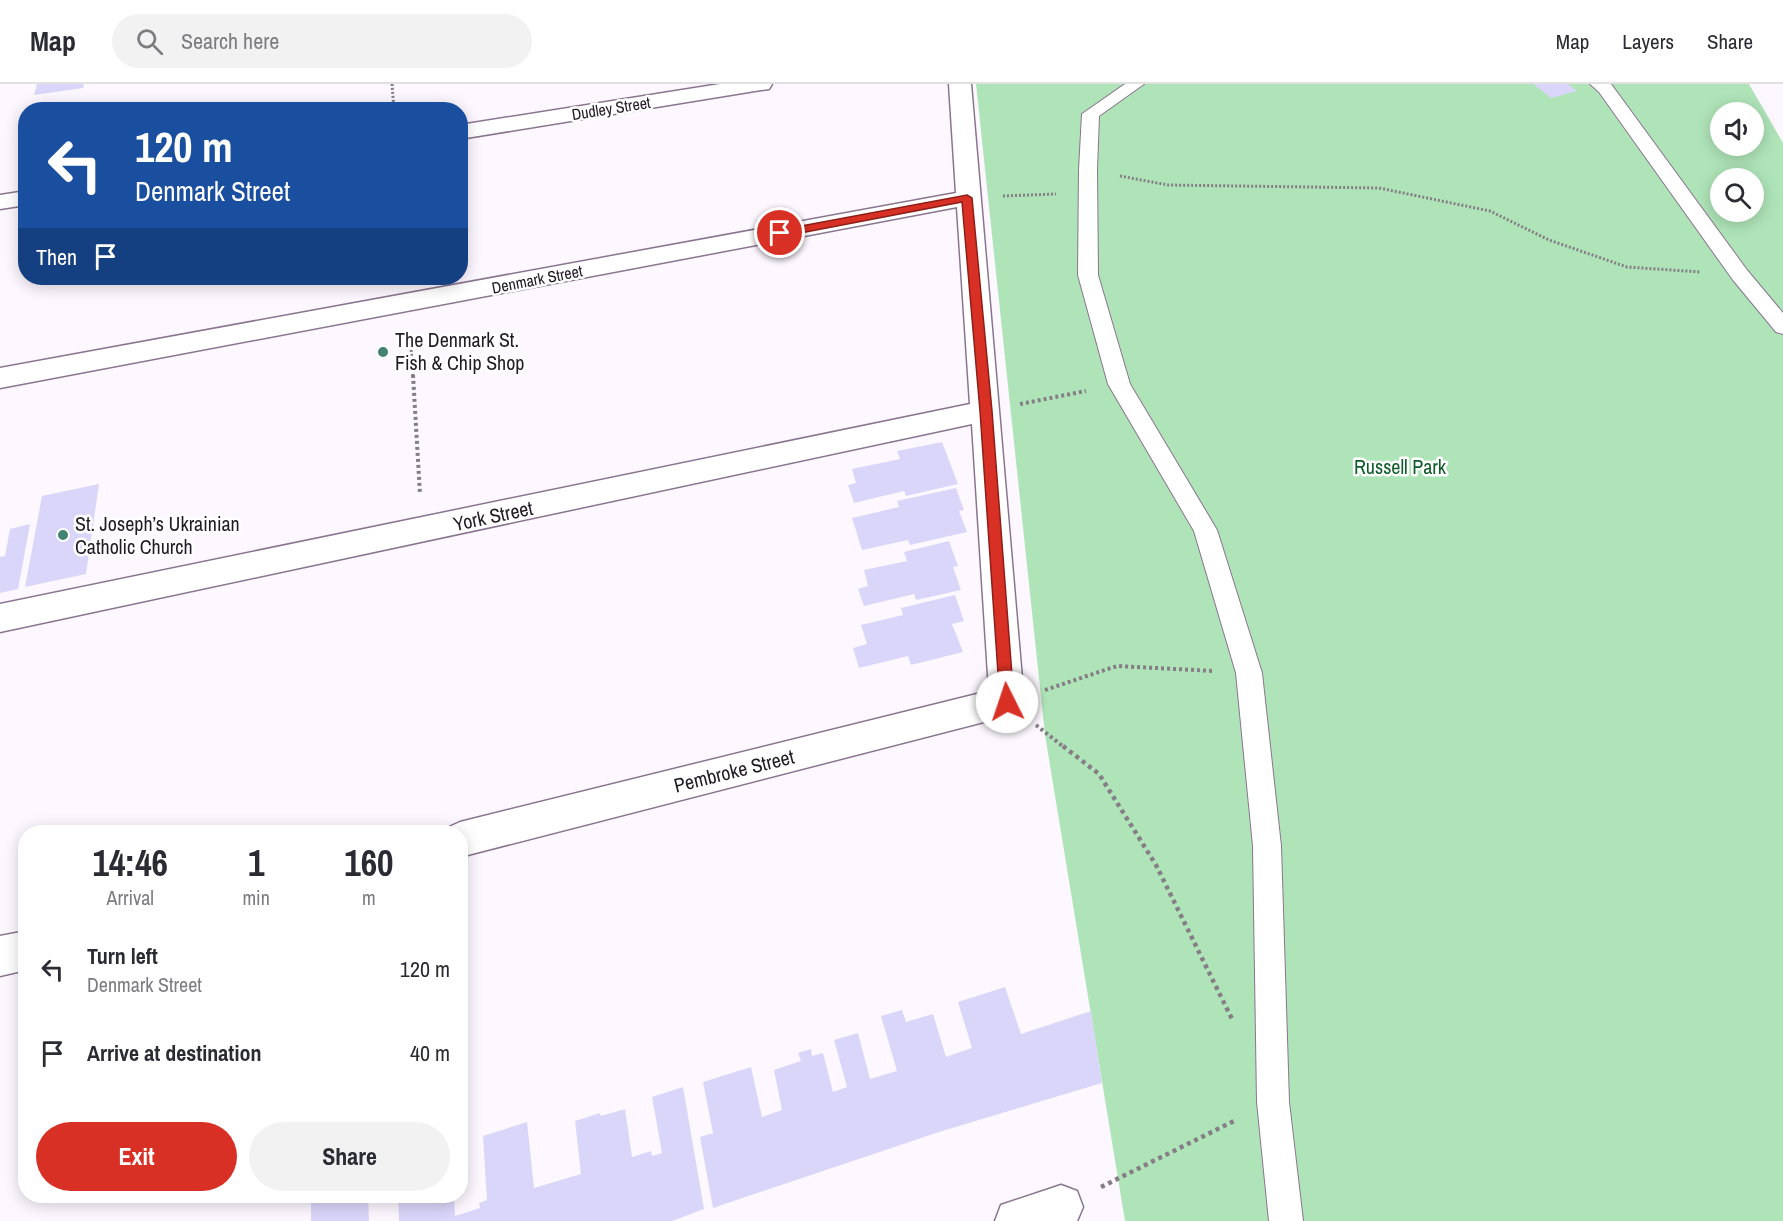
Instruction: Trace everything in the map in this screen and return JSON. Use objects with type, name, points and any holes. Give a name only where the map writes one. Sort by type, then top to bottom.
[{"type":"street","name":"Dudley Street","points":[[468,131],[761,84]]},
{"type":"street","points":[[960,84],[1007,702]]},
{"type":"street","name":"Denmark Street","points":[[0,378],[408,304],[967,198]]},
{"type":"street","points":[[0,202],[18,199]]},
{"type":"street","name":"York Street","points":[[0,618],[986,411]]},
{"type":"street","name":"Pembroke Street","points":[[468,838],[1007,702]]},
{"type":"street","points":[[0,956],[18,952]]},
{"type":"street","points":[[1017,1221],[1061,1207]]},
{"type":"lane","points":[[1136,84],[1092,114],[1088,181],[1088,275],[1119,384],[1205,530],[1249,673],[1267,846],[1273,1102],[1287,1221]]},
{"type":"lane","points":[[1598,84],[1605,88],[1740,275],[1783,327]]},
{"type":"path","points":[[392,84],[393,102]]},
{"type":"path","points":[[967,198],[1088,181],[1271,188],[1379,188],[1490,211],[1549,240],[1627,267],[1740,275]]},
{"type":"path","points":[[408,304],[422,531]]},
{"type":"path","points":[[986,411],[1119,384]]},
{"type":"path","points":[[1007,702],[1117,666],[1249,673]]},
{"type":"path","points":[[1007,702],[1099,774],[1156,865],[1237,1030]]},
{"type":"path","points":[[1061,1207],[1273,1102]]},
{"type":"green space","name":"Russell Park","points":[[976,84],[1749,84],[1759,102],[1710,102],[1710,156],[1764,156],[1764,110],[1783,143],[1783,1221],[1125,1221],[1045,735]]},
{"type":"building","points":[[37,84],[84,84],[83,88],[34,95]]},
{"type":"building","points":[[1533,84],[1568,84],[1577,91],[1551,98]]},
{"type":"building","points":[[942,442],[958,484],[906,496],[904,491],[854,503],[848,485],[856,483],[852,469],[900,459],[897,451]]},
{"type":"building","name":"St. Joseph’s Ukrainian Catholic Church","points":[[99,484],[86,574],[25,587],[42,496]]},
{"type":"building","points":[[956,488],[964,510],[959,511],[967,532],[910,545],[908,540],[862,550],[852,518],[899,507],[897,501]]},
{"type":"building","points":[[30,524],[18,589],[0,593],[0,557],[5,556],[10,529]]},
{"type":"building","points":[[949,541],[958,566],[953,567],[961,590],[916,600],[914,594],[864,606],[858,589],[868,586],[864,570],[907,561],[904,552]]},
{"type":"building","points":[[955,595],[964,621],[952,624],[963,652],[911,665],[908,656],[859,668],[853,648],[867,644],[861,625],[903,615],[901,608]]},
{"type":"building","points":[[1005,987],[1021,1034],[1091,1011],[1102,1083],[939,1132],[713,1208],[700,1137],[713,1133],[703,1082],[751,1067],[762,1117],[782,1110],[774,1070],[801,1061],[798,1053],[811,1049],[812,1056],[823,1053],[833,1092],[847,1087],[834,1040],[858,1033],[870,1079],[897,1071],[881,1016],[902,1010],[906,1022],[933,1014],[946,1057],[972,1048],[958,1002]]},
{"type":"building","points":[[683,1087],[704,1209],[672,1221],[399,1221],[398,1203],[454,1203],[455,1216],[480,1208],[479,1203],[487,1200],[483,1136],[527,1122],[534,1188],[581,1174],[575,1121],[600,1113],[601,1116],[625,1109],[632,1157],[651,1151],[652,1156],[662,1153],[652,1097]]},
{"type":"building","points":[[311,1203],[368,1203],[369,1221],[311,1221]]},
{"type":"place","name":"The Denmark St. Fish & Chip Shop","points":[[383,352]]},
{"type":"place","name":"St. Joseph’s Ukrainian Catholic Church","points":[[63,535]]},
{"type":"route","points":[[780,233],[967,198],[986,411],[1007,702]]}]
